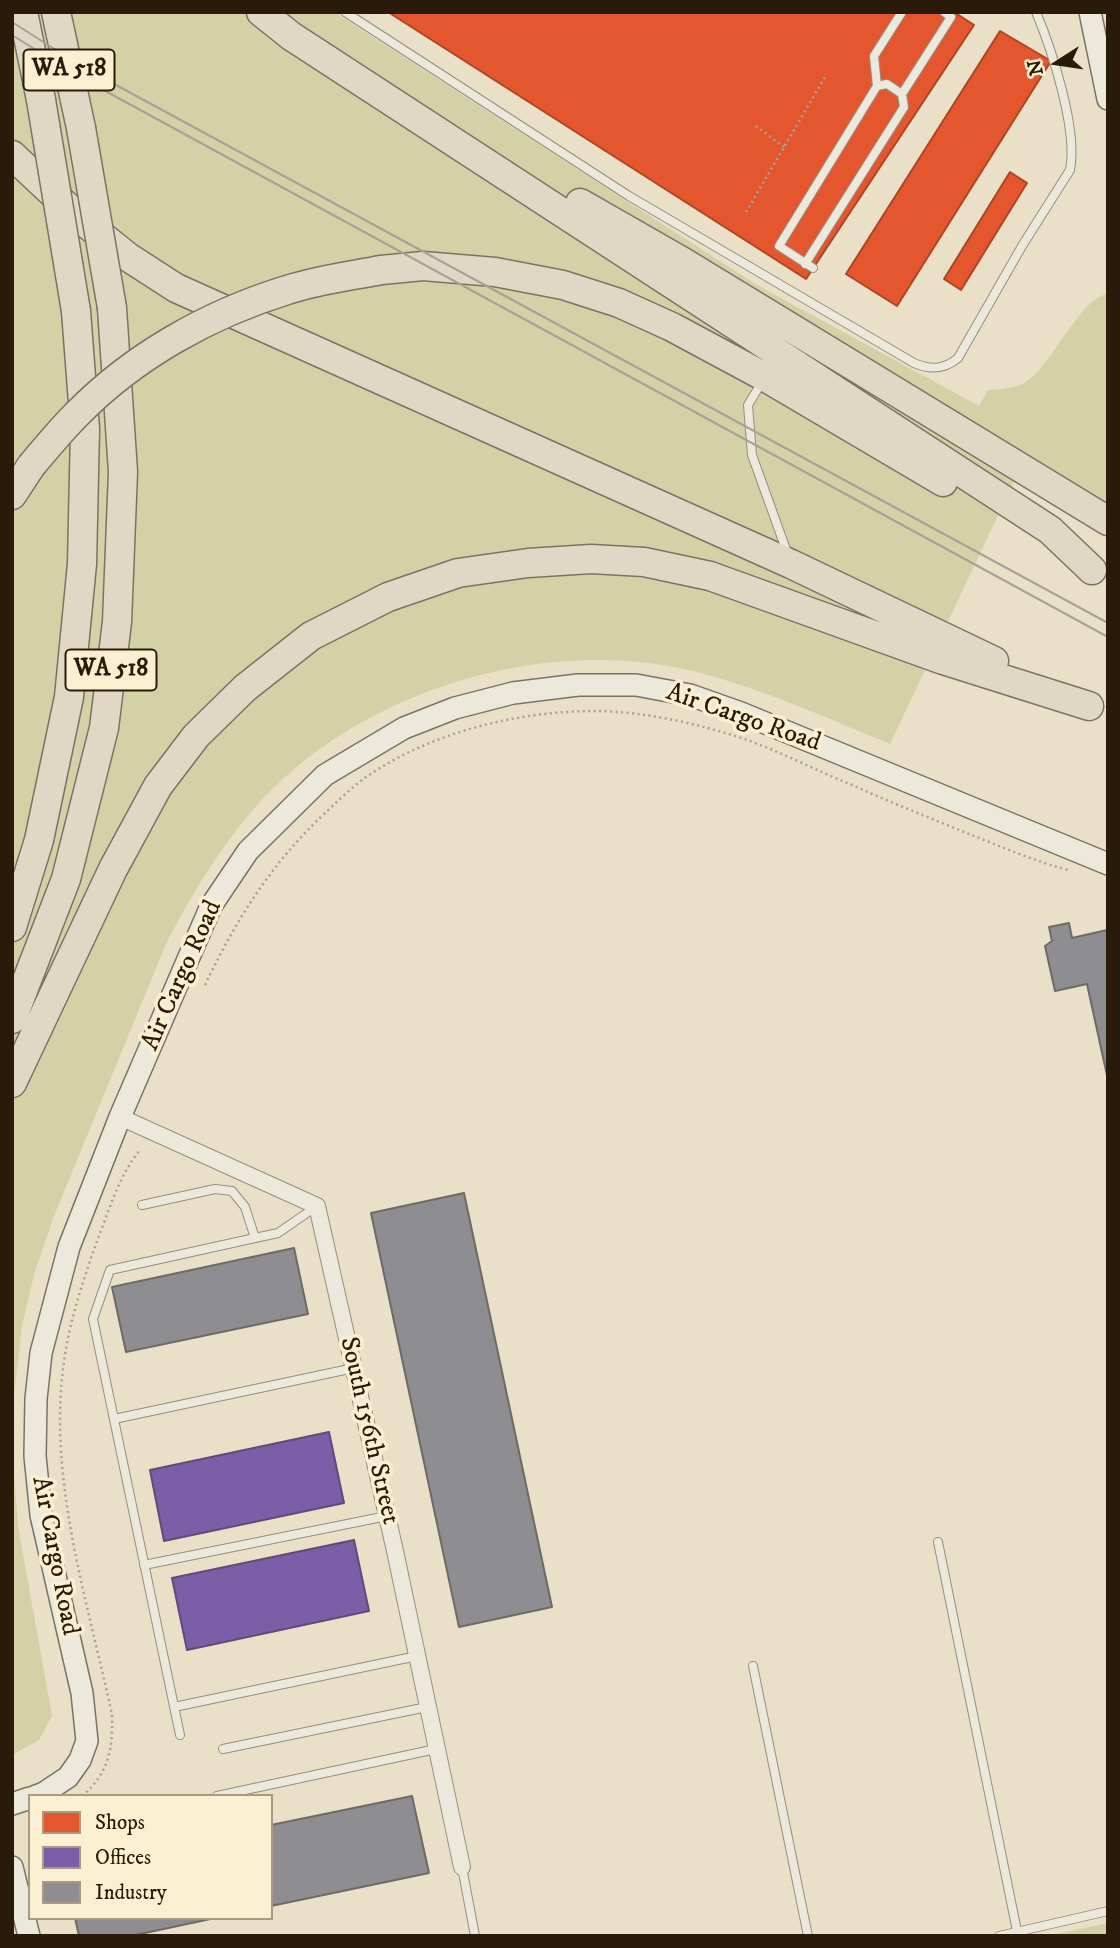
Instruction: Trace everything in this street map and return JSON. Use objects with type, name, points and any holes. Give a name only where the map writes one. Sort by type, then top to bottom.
[{"type":"highway","name":"WA 518","points":[[12,927],[39,841],[69,697],[82,565],[85,429],[75,311],[41,100],[23,12]]},
{"type":"highway","name":"WA 518","points":[[12,1019],[66,879],[104,728],[117,622],[123,472],[111,308],[81,128],[56,12]]},
{"type":"highway","points":[[261,12],[291,36],[355,78],[1051,530],[1100,575]]},
{"type":"highway","points":[[355,78],[435,114],[551,187],[683,262],[1108,522]]},
{"type":"highway","points":[[12,155],[77,216],[118,249],[176,288],[791,564],[1098,710]]},
{"type":"highway","points":[[12,495],[31,466],[78,413],[142,358],[181,335],[231,311],[288,289],[381,270],[422,266],[495,272],[564,285],[619,303],[672,327],[765,377],[1100,575]]},
{"type":"highway","points":[[12,1083],[113,870],[158,786],[196,736],[245,688],[311,636],[388,597],[458,573],[528,563],[591,559],[644,562],[710,576],[943,660],[1098,710]]},
{"type":"street","points":[[1090,12],[1108,99]]},
{"type":"street","name":"Air Cargo Road","points":[[41,1794],[68,1776],[80,1760],[87,1741],[82,1693],[41,1515],[35,1456],[36,1399],[41,1353],[69,1247],[120,1117],[211,906],[248,851],[325,775],[404,728],[455,708],[513,693],[578,685],[636,685],[690,695],[741,713],[1108,864]]},
{"type":"street","points":[[120,1117],[317,1206]]},
{"type":"street","name":"South 156th Street","points":[[317,1206],[462,1867]]},
{"type":"street","points":[[12,1867],[29,1936]]},
{"type":"lane","points":[[345,12],[629,196],[914,363],[932,369],[948,365],[958,358],[1022,246],[1070,170],[1073,158],[1071,143],[1057,73],[1036,12]]},
{"type":"lane","points":[[902,12],[874,56],[877,86],[779,246],[809,266],[904,107],[902,94],[951,17],[944,12]]},
{"type":"lane","points":[[877,86],[887,84],[902,94]]},
{"type":"lane","points":[[765,377],[748,405],[752,455],[791,564]]},
{"type":"lane","points":[[142,1205],[215,1189],[232,1191],[245,1207],[255,1238]]},
{"type":"lane","points":[[180,1735],[93,1319],[110,1270],[278,1233],[317,1206]]},
{"type":"lane","points":[[114,1419],[354,1368]]},
{"type":"lane","points":[[144,1564],[387,1516]]},
{"type":"lane","points":[[938,1542],[1017,1931]]},
{"type":"lane","points":[[174,1707],[417,1656]]},
{"type":"lane","points":[[753,1666],[808,1936]]},
{"type":"lane","points":[[223,1749],[427,1707]]},
{"type":"lane","points":[[226,1794],[436,1749]]},
{"type":"lane","points":[[462,1867],[475,1936]]},
{"type":"lane","points":[[999,1936],[1108,1911]]},
{"type":"path","points":[[746,212],[825,77]]},
{"type":"path","points":[[757,126],[784,147]]},
{"type":"path","points":[[205,985],[246,907],[270,873],[296,841],[368,776],[419,749],[456,734],[504,721],[555,714],[596,711],[670,719],[750,741],[1042,863],[1068,870]]},
{"type":"path","points":[[84,1794],[96,1784],[108,1763],[113,1735],[112,1715],[82,1590],[67,1509],[61,1395],[68,1339],[87,1270],[120,1184],[132,1159],[140,1150]]},
{"type":"shaded area","points":[[12,12],[334,12],[757,285],[979,406],[988,390],[1017,386],[1036,374],[1087,306],[1108,294],[1108,504],[1027,454],[890,744],[770,695],[697,672],[638,662],[577,660],[516,667],[456,682],[398,704],[343,733],[294,769],[252,811],[227,842],[166,944],[54,1216],[35,1271],[22,1326],[12,1413]]},
{"type":"shaded area","points":[[12,1448],[18,1526],[52,1716],[39,1740],[12,1755]]},
{"type":"shaded area","points":[[1108,1923],[1108,1936],[1047,1936]]},
{"type":"building: Shops","points":[[388,12],[954,12],[974,25],[806,279]]},
{"type":"building: Shops","points":[[1000,31],[1051,61],[897,306],[846,274]]},
{"type":"building: Shops","points":[[1010,172],[1027,183],[961,290],[944,279]]},
{"type":"building: Offices","points":[[329,1432],[344,1503],[164,1541],[150,1470]]},
{"type":"building: Offices","points":[[354,1540],[369,1611],[187,1650],[172,1578]]},
{"type":"building: Industry","points":[[1069,923],[1072,938],[1107,930],[1108,1080],[1087,984],[1055,991],[1045,946],[1052,941],[1049,927]]},
{"type":"building: Industry","points":[[464,1193],[552,1607],[459,1627],[371,1213]]},
{"type":"building: Industry","points":[[294,1248],[308,1314],[126,1352],[112,1287]]},
{"type":"building: Industry","points":[[412,1796],[429,1873],[273,1906],[273,1825]]},
{"type":"building: Industry","points":[[75,1920],[206,1920],[131,1936],[79,1936]]},
{"type":"tram line","points":[[12,22],[81,66],[1108,623]]},
{"type":"tram line","points":[[12,35],[76,75],[1108,637]]}]
